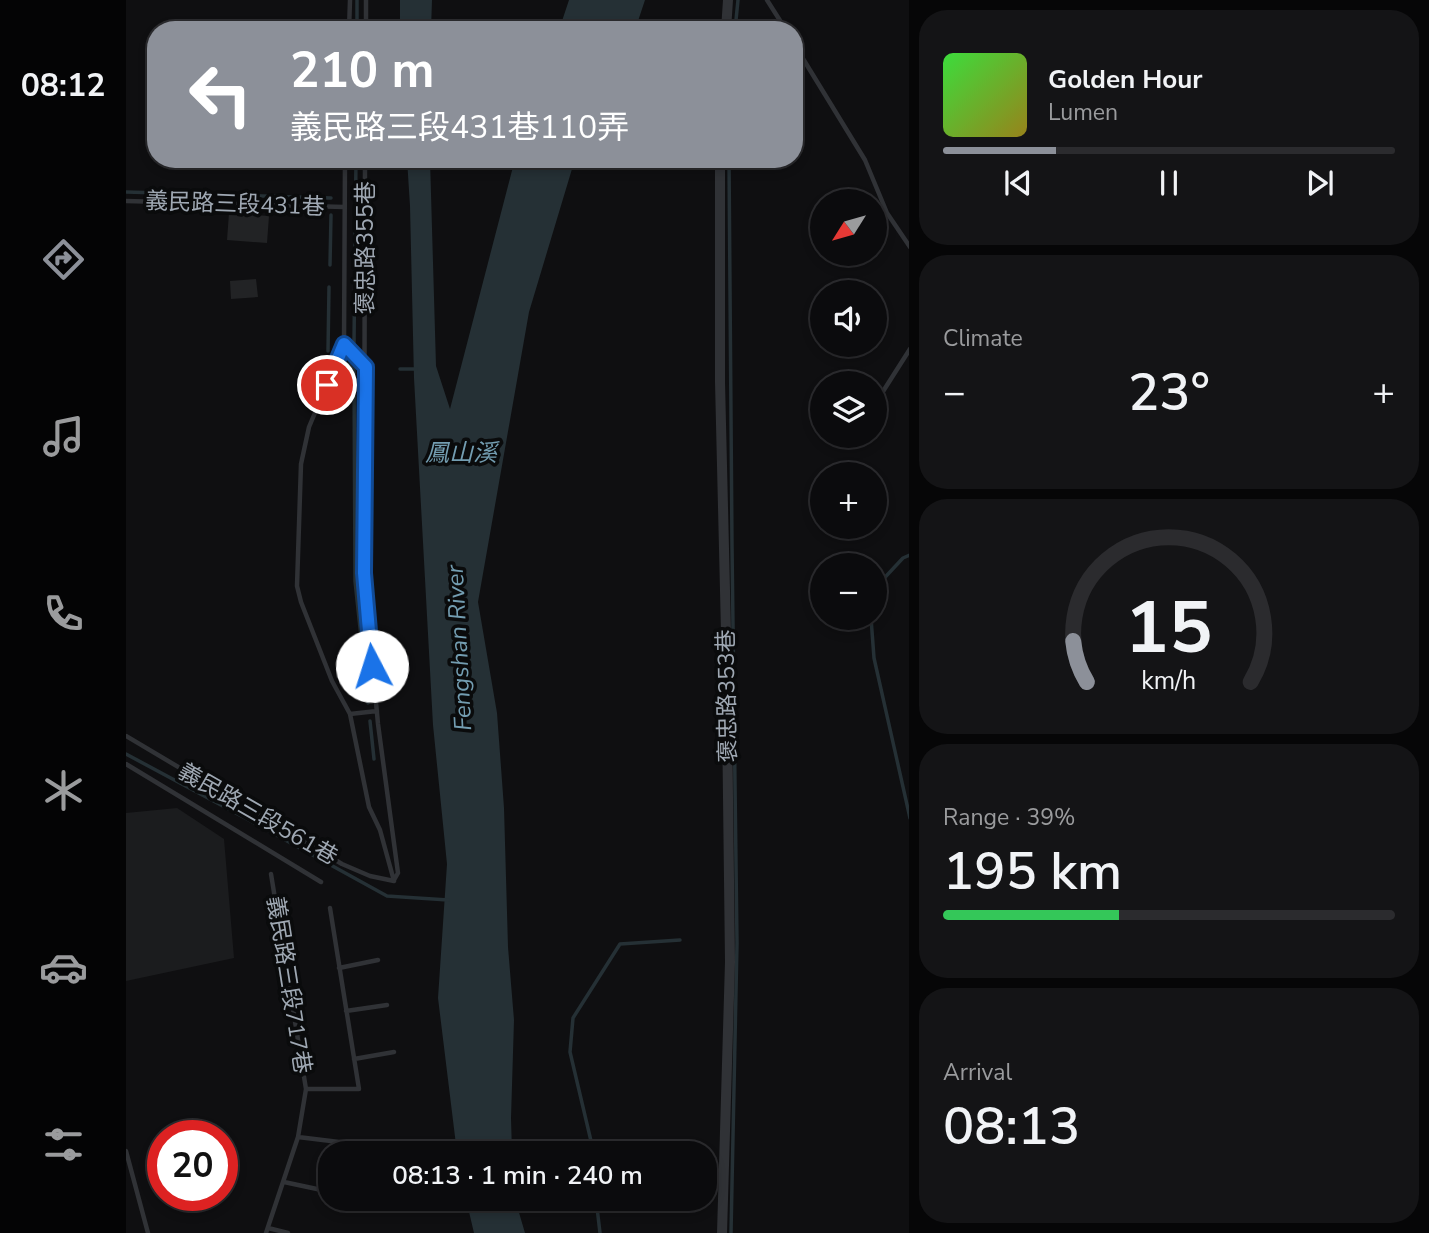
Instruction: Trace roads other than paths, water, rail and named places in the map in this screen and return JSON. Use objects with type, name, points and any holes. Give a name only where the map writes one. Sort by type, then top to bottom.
[{"type":"street","points":[[727,21],[728,0]]},
{"type":"street","name":"褒忠路353巷","points":[[720,168],[720,382],[730,962],[722,1233]]},
{"type":"lane","points":[[349,21],[350,0]]},
{"type":"lane","points":[[366,0],[366,21]]},
{"type":"lane","points":[[767,0],[780,21]]},
{"type":"lane","points":[[803,59],[865,160],[887,213],[909,247]]},
{"type":"lane","name":"褒忠路355巷","points":[[344,344],[345,168]]},
{"type":"lane","name":"褒忠路355巷","points":[[365,168],[364,573],[377,711],[398,873],[394,881]]},
{"type":"lane","name":"義民路三段431巷","points":[[126,201],[344,207]]},
{"type":"lane","points":[[366,367],[344,344],[309,427],[301,464],[297,586],[332,681],[350,714],[369,807],[380,830],[394,881]]},
{"type":"lane","points":[[887,385],[909,349]]},
{"type":"lane","points":[[350,714],[377,711]]},
{"type":"lane","name":"義民路三段561巷","points":[[126,736],[342,864],[370,876],[394,881]]},
{"type":"lane","name":"義民路三段561巷","points":[[126,764],[321,882]]},
{"type":"lane","name":"義民路三段717巷","points":[[271,874],[306,1089],[298,1137],[267,1230],[288,1233]]},
{"type":"lane","points":[[306,1089],[359,1089],[330,908]]},
{"type":"lane","points":[[339,968],[378,960]]},
{"type":"lane","points":[[346,1011],[387,1005]]},
{"type":"lane","points":[[354,1059],[394,1052]]},
{"type":"lane","points":[[298,1137],[331,1141]]},
{"type":"lane","points":[[126,1151],[148,1233]]},
{"type":"lane","points":[[284,1182],[318,1189]]},
{"type":"water","points":[[400,0],[432,0],[431,21],[400,21]]},
{"type":"water","points":[[569,0],[645,0],[638,21],[562,21]]},
{"type":"water","name":"鳳山溪","points":[[408,168],[430,168],[436,366],[450,409],[513,168],[572,168],[529,312],[478,602],[497,713],[504,808],[508,947],[514,1020],[512,1141],[456,1141],[438,998],[447,864],[433,725],[414,378]]},
{"type":"water","points":[[469,1211],[519,1211],[525,1233],[474,1233]]},
{"type":"waterway","points":[[357,0],[357,21]]},
{"type":"waterway","points":[[736,21],[738,0]]},
{"type":"waterway","points":[[354,343],[356,168]]},
{"type":"waterway","points":[[729,168],[737,943],[731,1233]]},
{"type":"waterway","points":[[126,192],[331,198]]},
{"type":"waterway","points":[[330,265],[331,215]]},
{"type":"waterway","points":[[328,351],[329,287]]},
{"type":"waterway","points":[[346,363],[354,368],[355,581],[368,703]]},
{"type":"waterway","points":[[400,369],[416,369]]},
{"type":"waterway","points":[[887,575],[909,555]]},
{"type":"waterway","points":[[872,630],[874,658],[909,814]]},
{"type":"waterway","points":[[370,721],[374,759]]},
{"type":"waterway","points":[[126,754],[387,896],[448,900]]},
{"type":"waterway","points":[[591,1141],[570,1052],[573,1018],[620,944],[680,940]]},
{"type":"waterway","points":[[597,1211],[600,1233]]},
{"type":"water label","name":"Fengshan River","points":[[459,648]]}]
